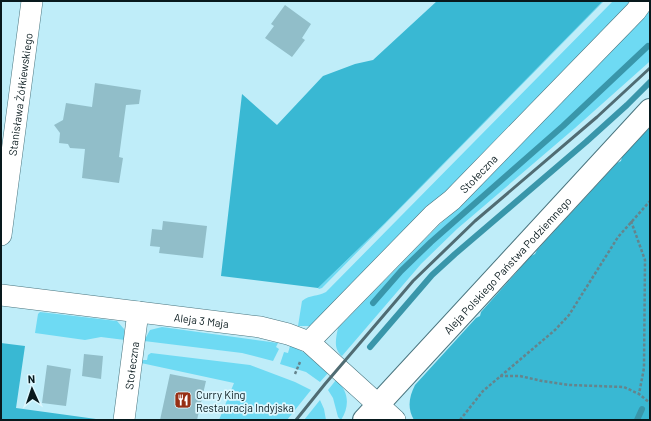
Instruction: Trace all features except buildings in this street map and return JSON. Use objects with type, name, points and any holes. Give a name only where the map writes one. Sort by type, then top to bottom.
[{"type":"street","name":"Stanisława Żółkiewskiego","points":[[1,235],[32,1]]},
{"type":"street","name":"Stołeczna","points":[[309,342],[434,215],[452,200],[643,1]]},
{"type":"street","name":"Aleja Polskiego Państwa Podziemnego","points":[[371,412],[650,110]]},
{"type":"street","name":"Aleja 3 Maja","points":[[1,295],[260,328],[288,334],[309,342],[371,412],[395,420]]},
{"type":"street","name":"Stołeczna","points":[[124,420],[138,312]]},
{"type":"path","points":[[460,420],[483,391],[555,330],[569,315],[618,237],[650,201]]},
{"type":"path","points":[[631,221],[645,260],[644,368],[639,394]]},
{"type":"path","points":[[499,376],[520,376],[568,385],[624,387],[639,394],[650,403]]},
{"type":"shaded area","points":[[437,1],[603,1],[385,223],[318,288],[221,276],[242,94],[277,125],[323,76],[355,64],[373,60]]},
{"type":"shaded area","points":[[603,1],[322,288],[319,289],[318,288],[385,223]]},
{"type":"shaded area","points":[[613,1],[631,1],[486,152],[316,322],[310,326],[298,326],[302,301],[308,297],[320,295],[326,292]]},
{"type":"shaded area","points":[[650,10],[650,61],[575,128],[457,229],[421,264],[342,356],[336,347],[338,328],[439,225],[468,199]]},
{"type":"shaded area","points":[[650,127],[650,420],[414,420],[410,411],[410,402],[411,394],[415,385],[476,318],[480,316],[481,312],[531,256],[535,254],[617,163],[621,161],[622,157]]},
{"type":"shaded area","points":[[40,312],[117,321],[124,329],[125,340],[101,337],[85,340],[35,333],[38,314]]},
{"type":"shaded area","points":[[162,327],[278,343],[276,347],[279,349],[273,361],[242,353],[144,341],[150,330]]},
{"type":"shaded area","points":[[1,343],[25,346],[16,408],[96,420],[1,420]]},
{"type":"shaded area","points":[[290,346],[306,354],[328,373],[320,382],[306,372],[280,364],[284,352],[288,353]]},
{"type":"shaded area","points":[[151,353],[250,365],[295,382],[311,390],[287,420],[219,420],[234,383],[141,363],[141,360],[147,360],[148,355]]},
{"type":"shaded area","points":[[336,380],[344,389],[347,399],[346,409],[341,420],[338,417],[333,398],[328,390]]},
{"type":"shaded area","points":[[320,400],[324,409],[326,420],[304,420]]},
{"type":"waterway","points":[[373,303],[401,271],[431,242],[563,126],[648,46]]},
{"type":"waterway","points":[[370,347],[432,275],[586,142],[650,82]]},
{"type":"waterway","points":[[637,420],[642,409]]},
{"type":"railway","points":[[296,420],[413,281],[475,221],[597,117],[650,68]]},
{"type":"place","name":"Curry King Restauracja Indyjska","points":[[183,400]]}]
